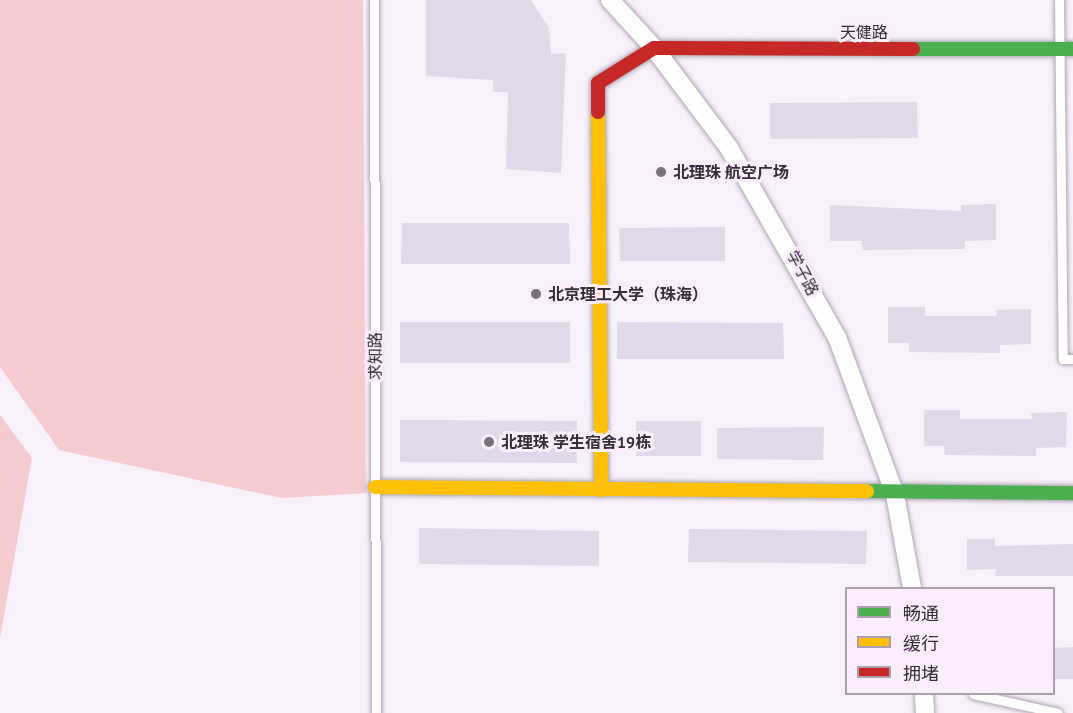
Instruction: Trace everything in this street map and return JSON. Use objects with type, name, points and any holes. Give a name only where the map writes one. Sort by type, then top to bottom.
[{"type":"street","name":"学子路","points":[[610,0],[654,48],[729,148],[784,237],[837,337],[895,495],[912,587]]},
{"type":"street","points":[[601,490],[598,83],[654,48]]},
{"type":"street","name":"天健路","points":[[654,48],[1066,49]]},
{"type":"street","points":[[375,486],[895,495],[1073,493]]},
{"type":"street","points":[[924,695],[926,713]]},
{"type":"lane","name":"求知路","points":[[374,0],[376,713]]},
{"type":"lane","points":[[1059,0],[1066,49],[1063,359],[1073,359]]},
{"type":"lane","points":[[982,695],[1058,713]]},
{"type":"shaded area","points":[[0,0],[363,0],[366,493],[282,498],[59,450],[0,367]]},
{"type":"shaded area","points":[[0,415],[32,458],[0,638]]},
{"type":"building","points":[[426,0],[531,0],[549,28],[551,54],[566,53],[561,173],[506,169],[508,92],[493,92],[493,80],[426,76]]},
{"type":"building","points":[[917,102],[918,138],[770,139],[770,103]]},
{"type":"building","points":[[996,204],[996,240],[965,241],[965,249],[863,250],[862,241],[830,241],[830,205],[961,211],[961,205]]},
{"type":"building","points":[[402,223],[569,223],[570,264],[401,264]]},
{"type":"building","points":[[725,227],[725,261],[620,261],[619,228]]},
{"type":"building","points":[[888,307],[925,307],[925,316],[997,316],[996,310],[1031,309],[1031,344],[1000,345],[1000,353],[909,352],[909,343],[888,343]]},
{"type":"building","points":[[400,322],[570,322],[570,363],[400,363]]},
{"type":"building","points":[[617,322],[783,323],[784,359],[617,359]]},
{"type":"building","points":[[924,410],[960,410],[960,419],[1032,419],[1031,413],[1067,412],[1066,447],[1036,448],[1036,456],[945,455],[944,446],[924,446]]},
{"type":"building","name":"北理珠 学生宿舍19栋","points":[[400,420],[577,421],[577,463],[400,462]]},
{"type":"building","points":[[636,421],[701,421],[701,456],[636,456]]},
{"type":"building","points":[[824,427],[823,460],[717,459],[717,428]]},
{"type":"building","points":[[419,528],[599,531],[599,566],[419,564]]},
{"type":"building","points":[[689,529],[867,531],[866,564],[688,562]]},
{"type":"building","points":[[967,539],[995,539],[995,546],[1073,544],[1073,576],[995,576],[996,569],[967,570]]},
{"type":"building","points":[[1073,647],[1073,679],[1055,679],[1055,648]]},
{"type":"traffic: fast","points":[[913,49],[1073,49]]},
{"type":"traffic: fast","points":[[867,491],[1073,493]]},
{"type":"traffic: slow","points":[[598,112],[601,490]]},
{"type":"traffic: slow","points":[[375,487],[867,491]]},
{"type":"traffic: jam","points":[[598,112],[598,83],[654,48],[913,49]]},
{"type":"place","name":"北理珠 航空广场","points":[[661,172]]},
{"type":"place","name":"北京理工大学（珠海）","points":[[536,294]]},
{"type":"place","name":"北理珠 学生宿舍19栋","points":[[489,442]]}]
